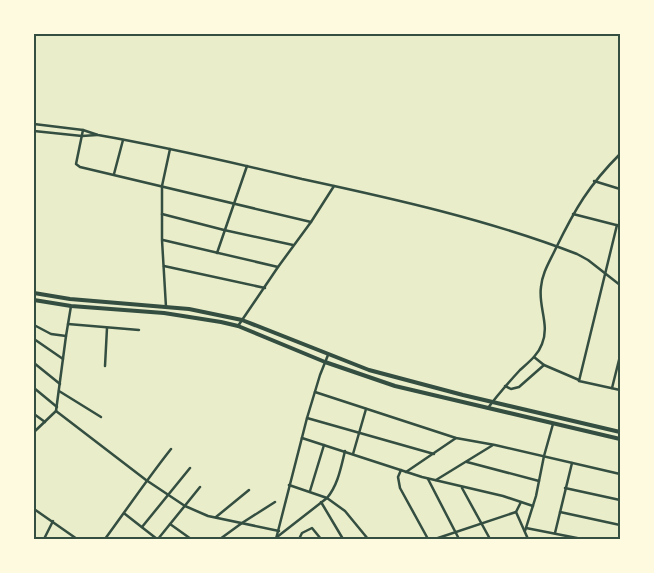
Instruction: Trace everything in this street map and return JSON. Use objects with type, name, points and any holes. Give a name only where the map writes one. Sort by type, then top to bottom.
[{"type":"main road","points":[[34,292],[70,299],[189,309],[242,320],[378,373],[620,432]]},
{"type":"main road","points":[[34,300],[71,306],[209,319],[238,326],[325,362],[395,386],[620,439]]},
{"type":"street","points":[[34,124],[83,130],[98,135],[170,149],[334,186],[444,213],[557,247],[588,260],[620,284]]},
{"type":"street","points":[[83,130],[77,160],[78,166],[311,222]]},
{"type":"street","points":[[34,131],[82,136],[98,135]]},
{"type":"street","points":[[114,174],[123,139]]},
{"type":"street","points":[[166,307],[162,240],[162,186],[170,149]]},
{"type":"street","points":[[488,408],[505,386],[534,357],[543,342],[545,334],[540,290],[542,280],[573,214],[594,182],[620,154]]},
{"type":"street","points":[[217,253],[247,166]]},
{"type":"street","points":[[594,182],[620,189]]},
{"type":"street","points":[[238,326],[334,186]]},
{"type":"street","points":[[162,214],[293,246]]},
{"type":"street","points":[[573,214],[619,226],[579,381]]},
{"type":"street","points":[[162,240],[278,267]]},
{"type":"street","points":[[164,266],[265,288]]},
{"type":"street","points":[[34,432],[56,412],[71,306]]},
{"type":"street","points":[[68,324],[139,330]]},
{"type":"street","points":[[34,325],[52,334],[66,336]]},
{"type":"street","points":[[105,366],[107,328]]},
{"type":"street","points":[[34,339],[63,359]]},
{"type":"street","points":[[278,538],[289,485],[307,418],[328,355]]},
{"type":"street","points":[[612,388],[620,356]]},
{"type":"street","points":[[534,357],[544,365],[579,381],[620,390]]},
{"type":"street","points":[[34,363],[60,384]]},
{"type":"street","points":[[505,386],[511,389],[519,387],[544,365]]},
{"type":"street","points":[[34,388],[57,407]]},
{"type":"street","points":[[59,391],[101,417]]},
{"type":"street","points":[[315,392],[456,438],[495,444],[620,474]]},
{"type":"street","points":[[353,454],[366,409]]},
{"type":"street","points":[[56,412],[87,433],[146,480],[185,506],[216,518],[279,530]]},
{"type":"street","points":[[34,414],[45,422]]},
{"type":"street","points":[[307,418],[434,454]]},
{"type":"street","points":[[525,529],[534,506],[544,456],[553,424]]},
{"type":"street","points":[[302,438],[428,479],[534,506]]},
{"type":"street","points":[[406,472],[456,438]]},
{"type":"street","points":[[435,481],[495,444]]},
{"type":"street","points":[[310,491],[324,445]]},
{"type":"street","points":[[105,539],[125,514],[146,480],[171,449]]},
{"type":"street","points":[[278,538],[327,498],[334,486],[345,451]]},
{"type":"street","points":[[467,462],[539,481]]},
{"type":"street","points":[[555,533],[572,463]]},
{"type":"street","points":[[142,527],[190,468]]},
{"type":"street","points":[[401,470],[398,476],[400,488],[428,539]]},
{"type":"street","points":[[428,479],[459,539]]},
{"type":"street","points":[[289,485],[327,498],[345,512],[368,539]]},
{"type":"street","points":[[125,514],[158,539],[200,487]]},
{"type":"street","points":[[462,488],[490,539]]},
{"type":"street","points":[[565,488],[620,500]]},
{"type":"street","points":[[216,518],[249,490]]},
{"type":"street","points":[[220,539],[275,502]]},
{"type":"street","points":[[321,502],[343,539]]},
{"type":"street","points":[[435,539],[516,512],[521,502]]},
{"type":"street","points":[[34,508],[77,539]]},
{"type":"street","points":[[516,512],[528,539]]},
{"type":"street","points":[[560,512],[620,525]]},
{"type":"street","points":[[44,539],[53,522]]},
{"type":"street","points":[[170,524],[191,539]]},
{"type":"street","points":[[299,539],[302,533],[312,528],[321,539]]},
{"type":"street","points":[[525,529],[582,539]]}]
